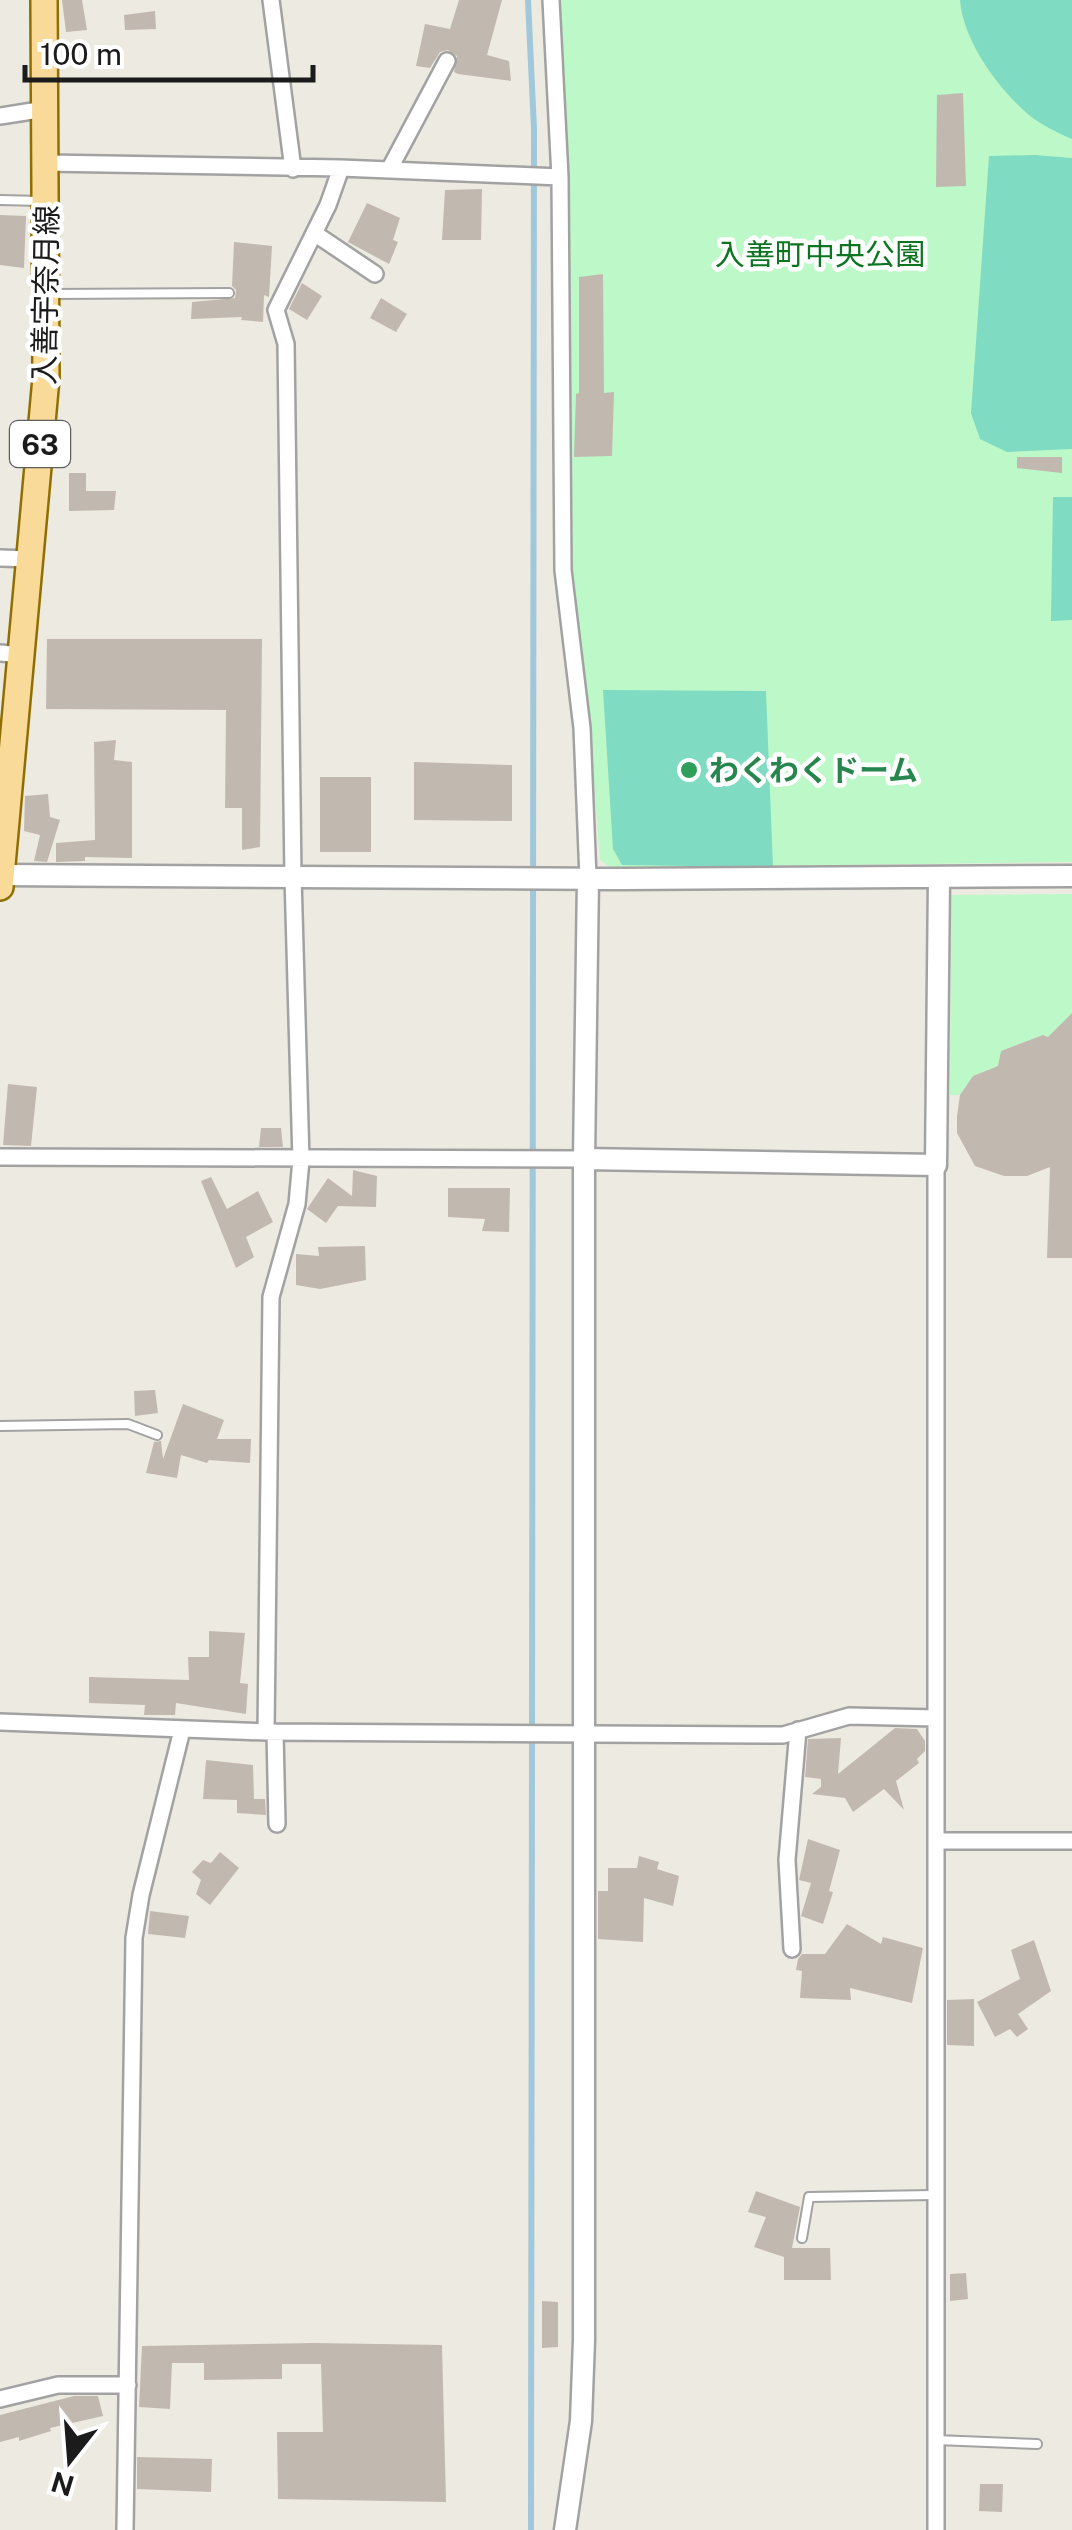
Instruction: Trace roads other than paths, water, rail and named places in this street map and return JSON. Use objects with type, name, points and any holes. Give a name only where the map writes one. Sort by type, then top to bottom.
[{"type":"main road","name":"入善宇奈月線","points":[[0,887],[12,654],[30,559],[46,378],[44,0]]},
{"type":"street","points":[[271,0],[292,169]]},
{"type":"street","points":[[551,0],[560,177],[562,570],[582,728],[588,878],[584,1158],[584,2340],[581,2421],[565,2530]]},
{"type":"street","points":[[389,170],[447,61]]},
{"type":"street","points":[[0,116],[45,109]]},
{"type":"street","points":[[46,162],[560,177]]},
{"type":"street","points":[[277,1824],[271,1732],[270,1297],[298,1204],[301,1160],[292,877],[286,344],[276,310],[341,168]]},
{"type":"street","points":[[314,232],[374,274]]},
{"type":"street","points":[[0,558],[30,559]]},
{"type":"street","points":[[1,875],[1072,876]]},
{"type":"street","points":[[936,2530],[939,877]]},
{"type":"street","points":[[0,1157],[584,1158],[936,1165]]},
{"type":"street","points":[[0,1722],[271,1732],[782,1735],[848,1716],[936,1718]]},
{"type":"street","points":[[125,2530],[134,1938],[144,1880],[182,1730]]},
{"type":"street","points":[[792,1949],[787,1860],[798,1730]]},
{"type":"street","points":[[938,1841],[1072,1842]]},
{"type":"street","points":[[0,2399],[58,2386],[128,2386]]},
{"type":"lane","points":[[0,200],[46,202]]},
{"type":"lane","points":[[46,294],[228,293]]},
{"type":"lane","points":[[0,1426],[128,1424],[157,1435]]},
{"type":"lane","points":[[802,2238],[809,2197],[934,2196]]},
{"type":"lane","points":[[936,2440],[1037,2444]]},
{"type":"waterway","points":[[528,0],[534,129],[531,2530]]},
{"type":"place","name":"わくわくドーム","points":[[689,770]]},
{"type":"park label","name":"入善町中央公園","points":[[820,254]]}]
